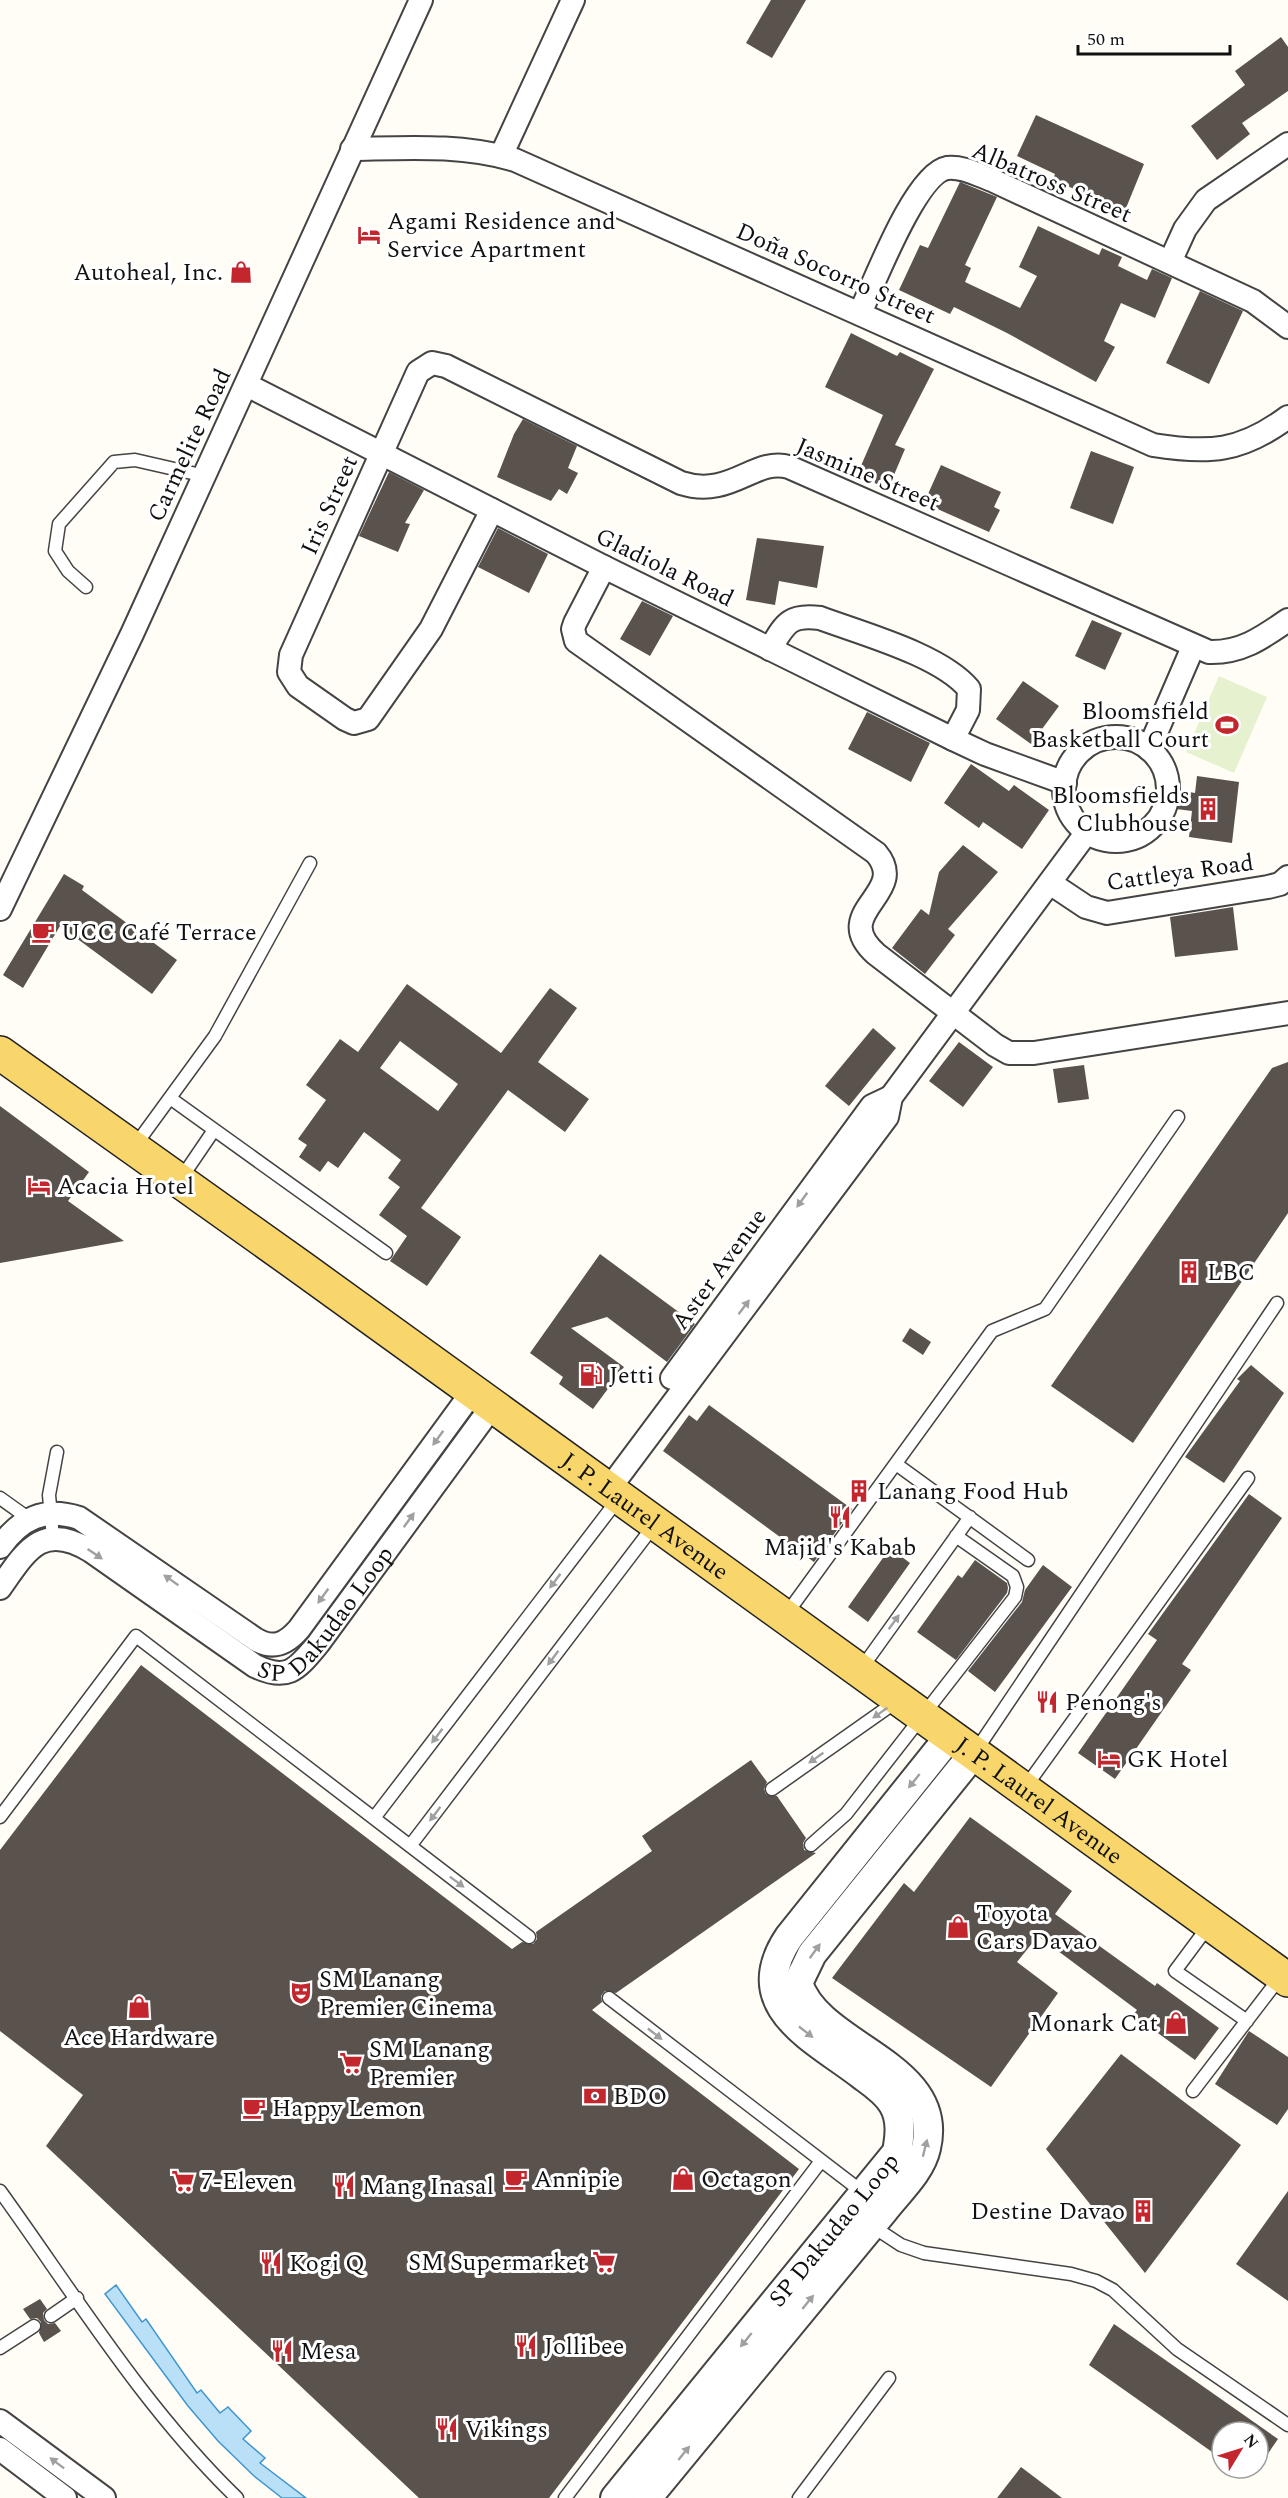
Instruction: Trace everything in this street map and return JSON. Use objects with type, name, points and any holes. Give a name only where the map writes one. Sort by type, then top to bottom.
[{"type":"main road","name":"J. P. Laurel Avenue","points":[[0,1053],[483,1398],[1285,1978]]},
{"type":"street","name":"Carmelite Road","points":[[0,909],[205,476],[421,0]]},
{"type":"street","points":[[501,156],[573,0]]},
{"type":"street","points":[[1170,262],[1185,229],[1206,200],[1288,144]]},
{"type":"street","name":"Doña Socorro Street","points":[[352,149],[445,148],[501,156],[860,313],[1153,445],[1192,451],[1234,447],[1272,428],[1288,417]]},
{"type":"street","name":"Albatross Street","points":[[860,313],[911,203],[930,178],[946,168],[965,170],[992,180],[1170,262],[1253,301],[1288,327]]},
{"type":"street","name":"Jasmine Street","points":[[426,365],[432,363],[446,366],[681,483],[697,488],[718,486],[779,464],[789,467],[1193,647],[1209,652],[1234,651],[1247,646],[1288,620]]},
{"type":"street","name":"Iris Street","points":[[426,365],[418,372],[291,655],[289,672],[298,686],[345,719],[354,723],[369,719],[431,629],[492,510]]},
{"type":"street","name":"Gladiola Road","points":[[247,385],[604,567],[953,739],[985,754],[1065,783]]},
{"type":"street","points":[[604,567],[575,623],[573,635],[576,641],[876,853],[884,865],[885,877],[861,923],[862,940],[876,954],[995,1045],[1009,1053],[1019,1055],[1288,1013]]},
{"type":"street","points":[[770,649],[784,626],[804,616],[820,618],[934,662],[952,672],[969,689],[968,710],[953,739]]},
{"type":"street","points":[[1149,749],[1193,647]]},
{"type":"street","points":[[1121,737],[1140,743],[1149,749],[1162,765],[1168,786],[1168,797],[1160,817],[1145,832],[1125,840],[1105,839],[1087,832],[1069,810],[1065,783],[1071,764],[1092,743],[1121,737]]},
{"type":"street","name":"Aster Avenue","points":[[608,1489],[718,1328],[858,1139],[887,1117],[891,1097],[955,1014],[1087,832]]},
{"type":"street","name":"Cattleya Road","points":[[1050,883],[1086,908],[1107,913],[1268,887],[1280,884],[1288,877]]},
{"type":"street","name":"SP Dakudao Loop","points":[[38,1515],[63,1513],[94,1526],[255,1639],[274,1646],[290,1639],[299,1629],[366,1537],[483,1398]]},
{"type":"street","name":"SP Dakudao Loop","points":[[52,1538],[77,1543],[255,1666],[280,1675],[301,1665],[386,1551],[483,1398]]},
{"type":"street","points":[[0,1547],[18,1525],[38,1515]]},
{"type":"street","points":[[366,1537],[386,1551]]},
{"type":"street","points":[[0,1588],[26,1551],[37,1543],[52,1538]]},
{"type":"street","name":"SP Dakudao Loop","points":[[615,2498],[730,2377],[868,2210],[916,2169],[926,2149],[926,2116],[920,2100],[902,2077],[820,2017],[802,1994],[785,1984],[775,1962],[789,1937],[962,1744]]},
{"type":"street","name":"SP Dakudao Loop","points":[[647,2498],[730,2377]]},
{"type":"street","points":[[0,2421],[104,2498]]},
{"type":"street","points":[[0,2449],[65,2498]]},
{"type":"lane","points":[[86,587],[68,571],[55,551],[59,524],[114,462],[135,460],[205,476]]},
{"type":"lane","points":[[133,1148],[215,1036],[310,863]]},
{"type":"lane","points":[[170,1098],[386,1253]]},
{"type":"lane","points":[[785,1616],[992,1331],[1045,1309],[1178,1117]]},
{"type":"lane","points":[[179,1181],[214,1130]]},
{"type":"lane","points":[[962,1744],[1277,1303]]},
{"type":"lane","points":[[38,1515],[48,1495],[57,1452]]},
{"type":"lane","points":[[896,1464],[1028,1560]]},
{"type":"lane","points":[[1024,1789],[1248,1478]]},
{"type":"lane","points":[[374,1818],[608,1489]]},
{"type":"lane","points":[[0,1498],[38,1515],[52,1538]]},
{"type":"lane","points":[[860,1670],[970,1517]]},
{"type":"lane","points":[[410,1846],[656,1523]]},
{"type":"lane","points":[[811,1845],[846,1814],[911,1707],[1015,1597],[1017,1587],[1013,1576],[956,1536]]},
{"type":"lane","points":[[0,1817],[136,1636],[529,1937]]},
{"type":"lane","points":[[772,1789],[911,1707]]},
{"type":"lane","points":[[1210,1924],[1175,1971],[1247,2021]]},
{"type":"lane","points":[[1193,2091],[1247,2021],[1285,1978]]},
{"type":"lane","points":[[609,1998],[821,2161],[901,2245],[924,2253],[1071,2274],[1096,2281],[1120,2296],[1177,2349],[1288,2425]]},
{"type":"lane","points":[[565,2498],[821,2161]]},
{"type":"lane","points":[[0,2191],[171,2426],[237,2498]]},
{"type":"lane","points":[[51,2316],[77,2298]]},
{"type":"lane","points":[[0,2348],[34,2326]]},
{"type":"lane","points":[[799,2498],[890,2378]]},
{"type":"green space","name":"Bloomsfield Basketball Court","points":[[1219,676],[1267,697],[1234,773],[1186,752]]},
{"type":"water","points":[[116,2285],[142,2322],[146,2319],[197,2393],[201,2390],[220,2413],[228,2407],[251,2431],[243,2439],[265,2458],[260,2463],[306,2498],[282,2498],[254,2476],[218,2441],[188,2406],[105,2294]]},
{"type":"building","points":[[771,0],[806,0],[772,58],[746,43]]},
{"type":"building","points":[[1281,37],[1288,47],[1288,91],[1242,123],[1250,134],[1217,160],[1191,126],[1245,85],[1235,71]]},
{"type":"building","points":[[1036,115],[1144,164],[1124,213],[1053,179],[1055,174],[1017,156]]},
{"type":"building","points":[[960,182],[997,197],[965,265],[971,268],[965,282],[1020,308],[1037,276],[1019,267],[1038,226],[1099,255],[1102,248],[1122,257],[1118,266],[1147,280],[1152,269],[1172,278],[1155,318],[1121,303],[1104,341],[1115,347],[1096,382],[954,307],[950,314],[899,290],[920,245],[928,248]]},
{"type":"building","points":[[1200,291],[1243,311],[1209,384],[1166,363]]},
{"type":"building","points":[[851,333],[897,356],[900,352],[934,369],[895,445],[905,449],[888,489],[857,475],[883,415],[825,387]]},
{"type":"building","points":[[523,419],[577,446],[568,468],[578,473],[567,494],[559,489],[551,501],[497,477],[514,434]]},
{"type":"building","points":[[1091,451],[1134,467],[1113,524],[1070,508]]},
{"type":"building","points":[[941,465],[1001,492],[994,507],[1000,510],[989,532],[924,503]]},
{"type":"building","points":[[389,472],[424,490],[405,523],[410,524],[398,552],[359,536]]},
{"type":"building","points":[[498,528],[548,554],[529,593],[478,567]]},
{"type":"building","points":[[757,538],[824,546],[817,588],[779,581],[775,605],[746,600]]},
{"type":"building","points":[[642,601],[673,616],[650,656],[620,639]]},
{"type":"building","points":[[1092,620],[1122,633],[1105,670],[1075,656]]},
{"type":"building","points":[[1023,681],[1059,706],[1031,744],[996,719]]},
{"type":"building","points":[[867,712],[930,743],[911,782],[848,749]]},
{"type":"building","points":[[971,764],[1009,791],[1014,785],[1049,810],[1022,849],[983,822],[979,828],[944,803]]},
{"type":"building","name":"Bloomsfields Clubhouse","points":[[1197,776],[1239,782],[1232,843],[1189,837],[1192,811],[1176,809],[1178,790],[1195,793]]},
{"type":"building","points":[[963,845],[998,872],[948,929],[955,935],[925,974],[892,948],[921,909],[929,915],[939,872]]},
{"type":"building","points":[[64,874],[84,886],[82,890],[177,960],[152,994],[60,926],[23,988],[3,975]]},
{"type":"building","points":[[1233,907],[1238,950],[1175,957],[1170,917]]},
{"type":"building","points":[[407,984],[501,1053],[550,988],[577,1008],[538,1062],[589,1099],[565,1132],[508,1090],[421,1208],[461,1237],[427,1286],[390,1261],[407,1236],[379,1215],[400,1187],[388,1178],[401,1160],[364,1132],[338,1168],[328,1161],[320,1172],[299,1157],[307,1145],[298,1139],[326,1100],[306,1085],[340,1039],[358,1052]],"holes":[[[400,1041],[458,1084],[438,1111],[380,1068]]]},
{"type":"building","points":[[873,1028],[896,1048],[849,1106],[825,1086]]},
{"type":"building","points":[[959,1042],[993,1067],[963,1107],[929,1081]]},
{"type":"building","name":"LBC","points":[[1288,1062],[1288,1213],[1133,1443],[1051,1386],[1272,1068]]},
{"type":"building","points":[[1084,1065],[1089,1099],[1058,1103],[1053,1069]]},
{"type":"building","name":"Acacia Hotel","points":[[0,1106],[89,1172],[68,1201],[124,1241],[0,1263]]},
{"type":"building","points":[[600,1254],[695,1324],[667,1362],[607,1317],[571,1328],[624,1367],[593,1409],[559,1384],[563,1377],[530,1353]]},
{"type":"building","points":[[910,1328],[931,1342],[923,1355],[902,1341]]},
{"type":"building","points":[[1251,1365],[1284,1393],[1224,1483],[1185,1457],[1240,1381],[1237,1379]]},
{"type":"building","points":[[709,1405],[852,1509],[814,1562],[663,1451],[689,1415],[697,1421]]},
{"type":"building","points":[[1249,1494],[1282,1518],[1182,1664],[1191,1670],[1115,1779],[1078,1753],[1157,1640],[1148,1634]]},
{"type":"building","points":[[890,1548],[910,1563],[868,1622],[848,1607]]},
{"type":"building","points":[[975,1560],[1007,1583],[1008,1588],[1007,1593],[956,1660],[917,1632],[958,1575],[962,1578]]},
{"type":"building","points":[[1043,1565],[1072,1587],[995,1692],[968,1671],[1022,1602],[1025,1590]]},
{"type":"building","name":"SM Lanang Premier","points":[[141,1665],[512,1949],[522,1942],[533,1944],[537,1939],[536,1932],[652,1851],[642,1836],[751,1760],[767,1782],[764,1789],[766,1794],[777,1796],[806,1838],[803,1843],[804,1850],[816,1853],[616,1993],[605,1991],[601,1996],[602,2002],[592,2010],[799,2169],[549,2498],[419,2498],[46,2146],[83,2095],[0,2031],[0,1850]]},
{"type":"building","name":"Toyota Cars Davao","points":[[970,1817],[1072,1891],[1055,1914],[1155,1986],[1157,1983],[1219,2028],[1195,2060],[1133,2015],[1137,2010],[1038,1936],[1017,1962],[1058,1993],[991,2087],[832,1978],[904,1883],[914,1892]]},
{"type":"building","points":[[1249,2031],[1288,2057],[1288,2109],[1277,2125],[1215,2084]]},
{"type":"building","name":"Destine Davao","points":[[1121,2054],[1241,2145],[1145,2273],[1046,2149]]},
{"type":"building","points":[[1288,2191],[1288,2301],[1236,2264]]},
{"type":"building","points":[[40,2299],[47,2309],[43,2313],[44,2320],[48,2324],[55,2323],[61,2331],[44,2342],[39,2333],[41,2322],[37,2318],[30,2319],[23,2309]]},
{"type":"building","points":[[1114,2324],[1251,2420],[1210,2420],[1210,2451],[1089,2365]]},
{"type":"building","points":[[1270,2433],[1278,2439],[1270,2451]]},
{"type":"building","points":[[1021,2467],[1062,2498],[997,2498]]},
{"type":"place","name":"Agami Residence and Service Apartment","points":[[369,235]]},
{"type":"place","name":"Autoheal, Inc.","points":[[241,272]]},
{"type":"place","name":"Bloomsfield Basketball Court","points":[[1227,725]]},
{"type":"place","name":"Bloomsfields Clubhouse","points":[[1208,809]]},
{"type":"place","name":"UCC Café Terrace","points":[[43,932]]},
{"type":"place","name":"Acacia Hotel","points":[[39,1186]]},
{"type":"place","name":"LBC","points":[[1189,1272]]},
{"type":"place","name":"Jetti","points":[[591,1375]]},
{"type":"place","name":"Lanang Food Hub","points":[[859,1491]]},
{"type":"place","name":"Majid's Kabab","points":[[840,1517]]},
{"type":"place","name":"Penong's","points":[[1047,1702]]},
{"type":"place","name":"GK Hotel","points":[[1109,1759]]},
{"type":"place","name":"Toyota Cars Davao","points":[[958,1927]]},
{"type":"place","name":"SM Lanang Premier Cinema","points":[[301,1993]]},
{"type":"place","name":"Ace Hardware","points":[[139,2007]]},
{"type":"place","name":"Monark Cat","points":[[1176,2023]]},
{"type":"place","name":"SM Lanang Premier","points":[[351,2063]]},
{"type":"place","name":"BDO","points":[[595,2096]]},
{"type":"place","name":"Happy Lemon","points":[[254,2108]]},
{"type":"place","name":"Annipie","points":[[516,2179]]},
{"type":"place","name":"Octagon","points":[[683,2179]]},
{"type":"place","name":"7-Eleven","points":[[183,2181]]},
{"type":"place","name":"Mang Inasal","points":[[344,2186]]},
{"type":"place","name":"Destine Davao","points":[[1143,2211]]},
{"type":"place","name":"SM Supermarket","points":[[604,2262]]},
{"type":"place","name":"Kogi Q","points":[[271,2263]]},
{"type":"place","name":"Jollibee","points":[[526,2346]]},
{"type":"place","name":"Mesa","points":[[282,2351]]},
{"type":"place","name":"Vikings","points":[[447,2429]]}]
